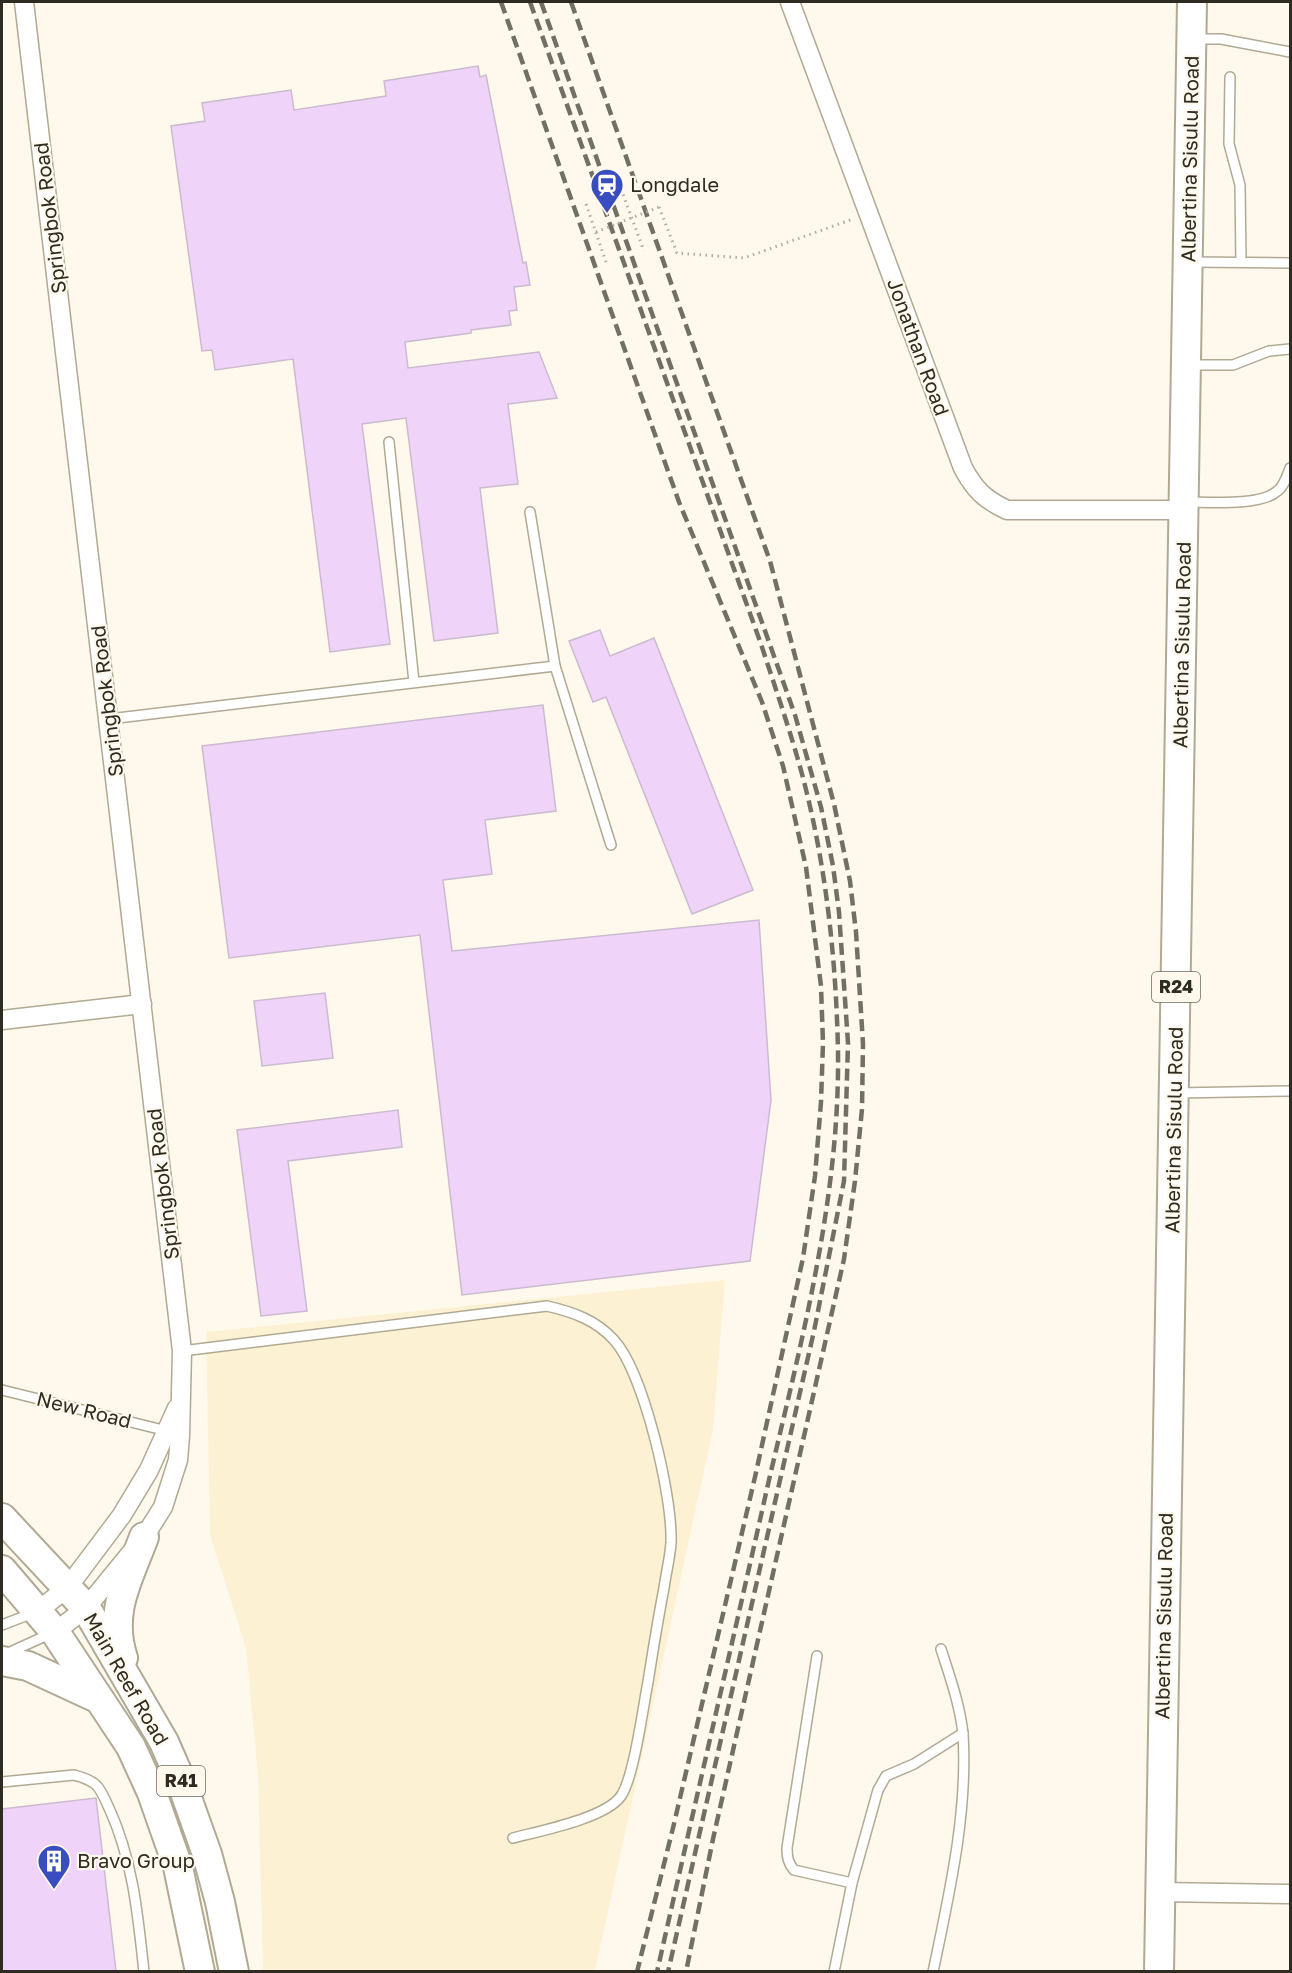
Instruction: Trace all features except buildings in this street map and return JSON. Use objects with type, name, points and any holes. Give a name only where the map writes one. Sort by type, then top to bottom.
[{"type":"main road","name":"Albertina Sisulu Road","points":[[1159,1971],[1192,2]]},
{"type":"main road","name":"Main Reef Road","points":[[2,1518],[77,1597],[129,1679],[164,1742],[181,1781],[207,1854],[220,1902],[234,1971]]},
{"type":"main road","points":[[129,1679],[117,1640],[117,1623],[121,1599],[144,1537]]},
{"type":"main road","name":"Main Reef Road","points":[[2,1570],[46,1622],[130,1748],[152,1793],[177,1867],[200,1971]]},
{"type":"main road","points":[[2,1658],[28,1666],[99,1699]]},
{"type":"street","name":"Springbok Road","points":[[24,2],[182,1351],[178,1460],[163,1507],[144,1537],[46,1622]]},
{"type":"street","name":"Jonathan Road","points":[[790,2],[963,468],[973,486],[988,501],[1007,510],[1185,506]]},
{"type":"street","points":[[2,1020],[142,1004]]},
{"type":"street","name":"Springbok Road","points":[[46,1622],[77,1597],[149,1470],[181,1401]]},
{"type":"street","points":[[1159,1892],[1290,1894]]},
{"type":"lane","points":[[1191,39],[1221,39],[1290,52]]},
{"type":"lane","points":[[1230,77],[1229,144],[1240,184],[1241,262]]},
{"type":"lane","points":[[1188,262],[1290,263]]},
{"type":"lane","points":[[1187,365],[1233,364],[1269,351],[1290,349]]},
{"type":"lane","points":[[389,442],[414,682]]},
{"type":"lane","points":[[1185,506],[1265,498],[1277,492],[1285,482],[1290,468]]},
{"type":"lane","points":[[530,512],[555,666],[610,845]]},
{"type":"lane","points":[[109,719],[555,666]]},
{"type":"lane","points":[[1174,1093],[1290,1091]]},
{"type":"lane","points":[[182,1351],[547,1306],[573,1311],[594,1323],[615,1340],[628,1360],[653,1433],[668,1494],[671,1545],[642,1717],[628,1779],[622,1795],[611,1807],[598,1814],[513,1838]]},
{"type":"lane","name":"New Road","points":[[2,1390],[167,1431]]},
{"type":"lane","points":[[2,1624],[46,1622]]},
{"type":"lane","points":[[2,1658],[46,1622]]},
{"type":"lane","points":[[933,1971],[955,1851],[962,1797],[963,1733],[955,1694],[941,1649]]},
{"type":"lane","points":[[816,1656],[787,1848],[789,1864],[794,1870],[852,1883]]},
{"type":"lane","points":[[834,1971],[852,1883],[878,1790],[886,1776],[914,1764],[963,1733]]},
{"type":"lane","points":[[2,1782],[74,1775],[95,1784],[114,1819],[125,1850],[137,1907],[144,1971]]},
{"type":"path","points":[[621,189],[644,251]]},
{"type":"path","points":[[586,204],[606,262]]},
{"type":"path","points":[[596,232],[659,207],[677,253],[744,258],[869,214]]},
{"type":"shaded area","points":[[725,1280],[713,1430],[595,1971],[263,1971],[258,1777],[246,1648],[210,1535],[206,1332]]},
{"type":"railway","points":[[501,2],[679,502],[762,702],[783,766],[806,867],[821,986],[823,1043],[821,1102],[815,1176],[803,1258],[755,1477],[637,1972]]},
{"type":"railway","points":[[530,2],[761,644],[787,725],[802,774],[817,842],[828,911],[835,981],[838,1051],[837,1105],[833,1159],[817,1267],[657,1972]]},
{"type":"railway","points":[[541,2],[795,715],[821,807],[833,866],[839,912],[848,1043],[844,1181],[814,1331],[668,1972]]},
{"type":"railway","points":[[571,2],[770,561],[834,804],[850,881],[856,932],[863,1044],[862,1109],[844,1259],[713,1839],[686,1972]]},
{"type":"place","name":"Longdale","points":[[607,214]]},
{"type":"place","name":"Bravo Group","points":[[54,1890]]}]
